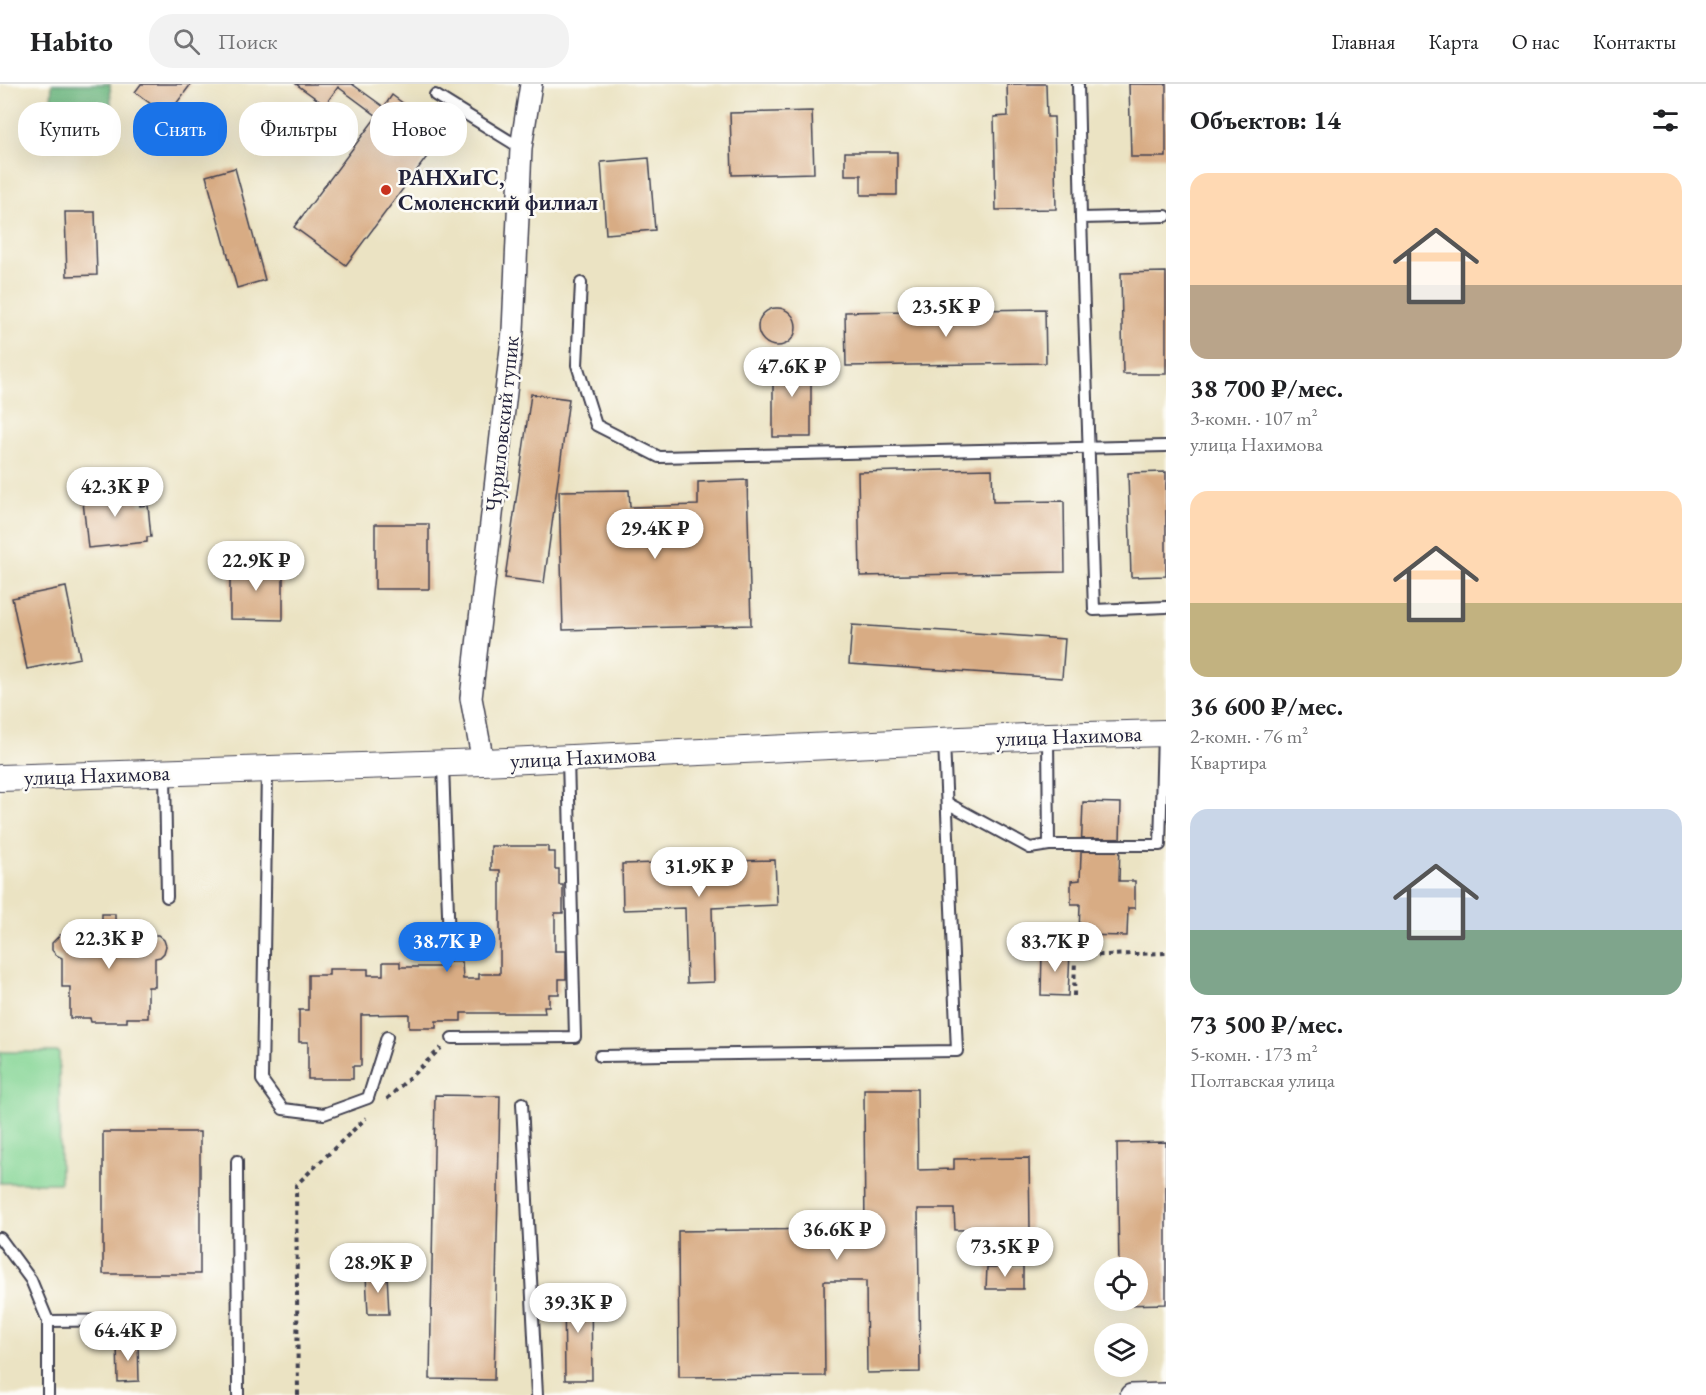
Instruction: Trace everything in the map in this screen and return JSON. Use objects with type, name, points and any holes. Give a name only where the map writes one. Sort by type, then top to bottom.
[{"type":"street","name":"Чуриловский тупик","points":[[483,762],[471,698],[513,331],[521,147],[527,88]]},
{"type":"street","name":"улица Нахимова","points":[[0,778],[483,762],[1048,736],[1164,733]]},
{"type":"street","points":[[1131,1395],[1166,1394]]},
{"type":"lane","points":[[1078,84],[1094,610],[1166,607]]},
{"type":"lane","points":[[435,95],[521,147]]},
{"type":"lane","points":[[1081,218],[1166,216]]},
{"type":"lane","points":[[581,283],[577,365],[596,425],[659,457],[1166,446]]},
{"type":"lane","points":[[947,803],[1030,848],[1049,845],[1160,844],[1164,733]]},
{"type":"lane","points":[[1048,736],[1049,845]]},
{"type":"lane","points":[[600,1056],[957,1051],[944,741]]},
{"type":"lane","points":[[452,1038],[575,1037],[568,758]]},
{"type":"lane","points":[[443,763],[449,944]]},
{"type":"lane","points":[[267,769],[262,1080],[283,1109],[324,1114],[368,1098],[387,1037]]},
{"type":"lane","points":[[165,772],[167,897]]},
{"type":"lane","points":[[522,1103],[537,1395]]},
{"type":"lane","points":[[237,1161],[238,1395]]},
{"type":"lane","points":[[0,1238],[31,1280],[48,1321],[48,1395]]},
{"type":"lane","points":[[48,1321],[146,1320]]},
{"type":"path","points":[[1074,996],[1075,956],[1166,953]]},
{"type":"path","points":[[382,1103],[452,1038]]},
{"type":"path","points":[[298,1395],[296,1185],[374,1112]]},
{"type":"green space","points":[[52,84],[110,84],[111,102],[51,102]]},
{"type":"green space","points":[[0,1052],[59,1052],[60,1183],[0,1183]]},
{"type":"building","points":[[141,84],[191,84],[178,102],[148,102],[135,92]]},
{"type":"building","points":[[296,84],[352,84],[377,102],[370,102],[370,111],[338,87],[327,102],[321,102]]},
{"type":"building","points":[[1007,84],[1046,84],[1047,117],[1054,117],[1056,209],[996,210],[994,117],[1008,116]]},
{"type":"building","points":[[1129,84],[1166,84],[1166,157],[1131,157]]},
{"type":"building","points":[[392,95],[401,102],[387,102]]},
{"type":"building","points":[[812,111],[814,173],[732,175],[730,113]]},
{"type":"building","points":[[370,125],[370,156],[428,156],[346,265],[294,227],[347,156],[358,156],[358,141]]},
{"type":"building","points":[[845,152],[897,152],[897,195],[861,195],[861,175],[845,175]]},
{"type":"building","points":[[649,158],[655,230],[606,234],[601,162]]},
{"type":"building","points":[[235,168],[265,280],[237,288],[206,176]]},
{"type":"building","points":[[65,212],[95,212],[97,275],[67,276]]},
{"type":"building","points":[[1166,272],[1166,374],[1123,374],[1121,273]]},
{"type":"building","points":[[777,308],[791,313],[796,327],[791,341],[777,346],[763,341],[758,327],[763,313]]},
{"type":"building","points":[[1045,309],[1046,363],[846,366],[845,312]]},
{"type":"building","points":[[773,360],[811,360],[811,437],[773,437]]},
{"type":"building","points":[[531,394],[569,399],[544,583],[505,578]]},
{"type":"building","points":[[992,469],[993,502],[1064,501],[1065,572],[860,576],[858,472]]},
{"type":"building","points":[[1166,472],[1166,576],[1131,577],[1128,473]]},
{"type":"building","points":[[747,480],[751,625],[563,630],[559,491],[629,490],[630,507],[698,505],[698,482]]},
{"type":"building","points":[[137,486],[140,506],[148,505],[151,537],[147,537],[147,542],[88,548],[82,492]]},
{"type":"building","points":[[375,524],[429,524],[429,589],[375,589]]},
{"type":"building","points":[[230,564],[283,565],[283,620],[230,619]]},
{"type":"building","points":[[66,587],[80,658],[27,669],[12,598]]},
{"type":"building","points":[[852,625],[1065,639],[1062,678],[849,664]]},
{"type":"building","points":[[1083,802],[1121,803],[1119,881],[1135,881],[1135,908],[1128,908],[1127,936],[1079,935],[1080,904],[1071,904],[1071,881],[1080,880]]},
{"type":"building","points":[[491,846],[548,846],[548,852],[555,852],[555,869],[559,869],[559,885],[563,885],[563,913],[555,913],[555,951],[566,951],[566,979],[559,979],[559,994],[549,994],[549,1006],[544,1006],[545,1013],[461,1013],[461,1021],[436,1021],[436,1028],[409,1028],[409,1014],[361,1015],[361,1066],[353,1066],[353,1079],[308,1079],[308,1042],[299,1042],[299,1010],[308,1010],[308,975],[329,975],[329,969],[368,969],[368,975],[383,975],[383,962],[400,962],[400,967],[446,967],[446,962],[462,962],[463,979],[479,979],[479,974],[500,974],[500,870],[491,870]]},
{"type":"building","points":[[775,860],[777,905],[712,908],[714,982],[687,983],[685,908],[623,910],[622,864]]},
{"type":"building","points":[[102,914],[115,914],[115,925],[148,926],[148,935],[158,935],[164,940],[166,946],[164,953],[155,958],[155,987],[148,987],[148,1018],[127,1018],[127,1022],[91,1022],[90,1018],[70,1018],[70,987],[62,987],[62,958],[52,950],[52,943],[60,935],[70,935],[70,926],[102,926]]},
{"type":"building","points":[[1042,951],[1070,952],[1068,996],[1041,995]]},
{"type":"building","points":[[864,1089],[917,1089],[918,1170],[954,1169],[954,1159],[1029,1158],[1030,1229],[955,1230],[954,1209],[918,1209],[920,1372],[867,1373],[866,1281],[824,1281],[825,1376],[679,1377],[678,1231],[823,1229],[824,1243],[865,1243]]},
{"type":"building","points":[[435,1095],[500,1096],[494,1380],[430,1379]]},
{"type":"building","points":[[103,1132],[200,1132],[200,1274],[103,1274]]},
{"type":"building","points":[[1166,1142],[1166,1304],[1148,1304],[1148,1257],[1119,1257],[1117,1143]]},
{"type":"building","points":[[987,1267],[1023,1267],[1023,1289],[986,1289]]},
{"type":"building","points":[[387,1274],[389,1314],[368,1314],[366,1275]]},
{"type":"building","points":[[564,1287],[591,1287],[592,1380],[565,1380]]},
{"type":"building","points":[[138,1342],[139,1381],[118,1382],[117,1343]]},
{"type":"place","name":"РАНХиГС, Смоленский филиал","points":[[386,190]]}]
